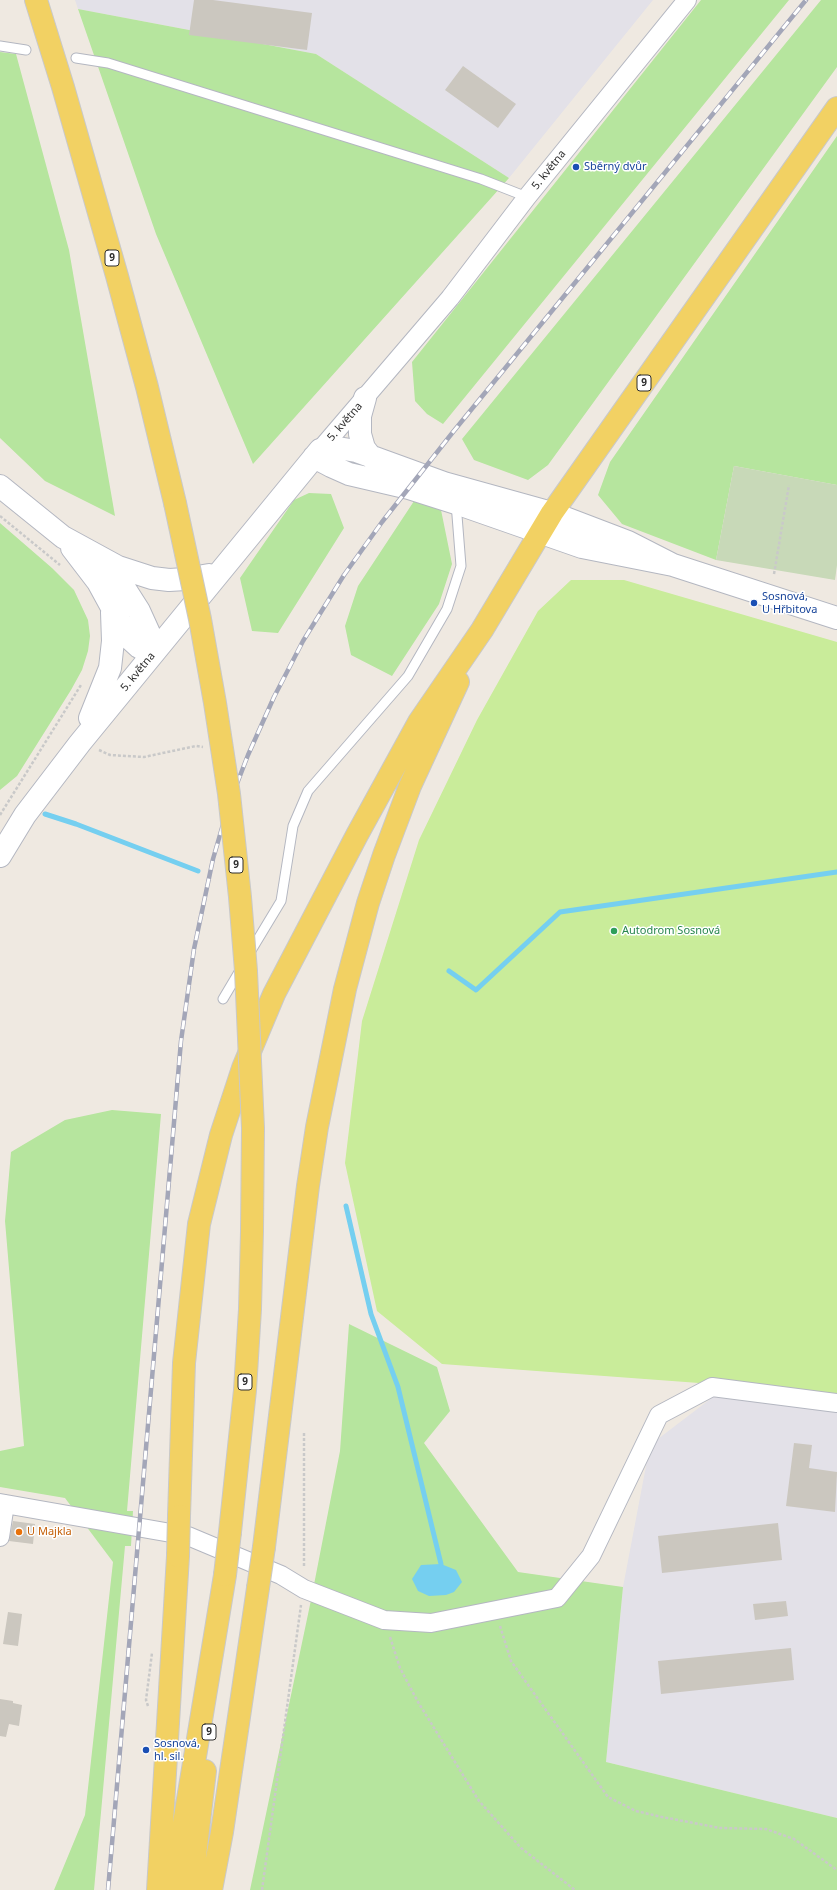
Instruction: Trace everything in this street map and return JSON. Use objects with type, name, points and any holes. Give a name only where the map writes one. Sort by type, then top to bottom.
[{"type":"main road","name":"9","points":[[36,0],[63,87],[119,284],[147,387],[175,503],[200,619],[215,704],[229,794],[240,897],[246,971],[253,1128],[250,1309],[245,1390],[199,1834],[191,1890]]},
{"type":"main road","name":"9","points":[[158,1890],[178,1556],[184,1363],[199,1224],[221,1135],[243,1068],[274,994],[360,828],[419,722],[482,630],[552,513],[837,108]]},
{"type":"main road","name":"9","points":[[211,1890],[222,1832],[264,1547],[308,1186],[317,1127],[345,989],[370,896],[410,786],[482,630]]},
{"type":"main road","name":"9","points":[[173,1890],[225,1575]]},
{"type":"street","name":"5. května","points":[[3,851],[25,815],[80,743],[317,454],[450,298],[527,197],[686,0]]},
{"type":"street","points":[[366,398],[360,416],[360,434],[364,448],[371,457]]},
{"type":"street","points":[[317,454],[338,448],[371,457],[444,483],[552,513],[628,542],[673,565]]},
{"type":"street","points":[[317,454],[331,466],[349,474],[409,488],[582,547],[673,565],[837,618]]},
{"type":"street","points":[[0,486],[63,537],[95,556],[118,567],[138,574],[169,580],[204,576],[222,571]]},
{"type":"street","points":[[63,537],[89,569],[128,637],[139,647],[152,655]]},
{"type":"street","points":[[95,556],[118,578],[139,611],[149,634],[152,655]]},
{"type":"street","points":[[80,743],[110,668],[113,641],[111,605]]},
{"type":"street","points":[[0,1537],[2,1504],[188,1536],[281,1575],[304,1589],[384,1620],[431,1623],[557,1598],[591,1556],[659,1414],[712,1387],[837,1403]]},
{"type":"lane","points":[[0,46],[26,50]]},
{"type":"lane","points":[[76,58],[108,63],[480,178],[527,197]]},
{"type":"lane","points":[[223,999],[281,901],[293,826],[308,791],[408,676],[447,609],[461,566],[456,503]]},
{"type":"path","points":[[774,574],[789,485]]},
{"type":"path","points":[[0,516],[64,569]]},
{"type":"path","points":[[0,815],[74,698],[84,678]]},
{"type":"path","points":[[80,743],[110,755],[144,758],[196,746],[208,748]]},
{"type":"path","points":[[262,1890],[304,1589],[304,1433]]},
{"type":"path","points":[[496,1610],[511,1661],[608,1797],[636,1811],[662,1817],[720,1828],[766,1828],[794,1839],[837,1870]]},
{"type":"path","points":[[384,1620],[400,1668],[418,1702],[480,1801],[521,1848],[575,1890]]},
{"type":"shaded area","points":[[75,0],[653,0],[509,178],[316,54],[78,9]]},
{"type":"shaded area","points":[[713,1397],[837,1412],[837,1818],[606,1762],[623,1587],[650,1445]]},
{"type":"green space","points":[[701,0],[789,0],[443,424],[427,414],[415,401],[412,362]]},
{"type":"green space","points":[[821,0],[837,0],[837,67],[548,465],[528,480],[474,460],[462,439]]},
{"type":"green space","points":[[78,9],[316,54],[509,178],[253,464],[156,234]]},
{"type":"green space","points":[[0,52],[16,54],[69,250],[115,516],[45,481],[0,438]]},
{"type":"green space","points":[[837,136],[837,485],[734,466],[716,560],[622,524],[598,495],[610,462]]},
{"type":"green space","points":[[734,466],[837,485],[837,565],[835,580],[716,560]]},
{"type":"green space","points":[[309,493],[331,494],[344,528],[278,633],[252,631],[240,578],[294,500]]},
{"type":"green space","points":[[418,495],[440,505],[452,564],[439,604],[392,676],[351,655],[345,626],[358,586]]},
{"type":"green space","points":[[0,523],[52,568],[74,590],[88,620],[90,636],[88,651],[82,670],[71,690],[17,776],[0,790]]},
{"type":"green space","name":"Autodrom Sosnová","points":[[571,580],[624,580],[837,642],[837,1396],[726,1385],[442,1364],[377,1311],[345,1163],[362,1021],[419,840],[477,720],[538,611]]},
{"type":"green space","points":[[112,1110],[161,1114],[127,1511],[133,1511],[131,1546],[125,1546],[94,1890],[54,1890],[85,1815],[113,1562],[65,1498],[0,1487],[0,1451],[24,1446],[5,1221],[11,1152],[65,1120]]},
{"type":"green space","points":[[349,1324],[437,1367],[450,1411],[424,1443],[518,1572],[623,1587],[606,1762],[837,1818],[837,1890],[250,1890],[311,1600],[340,1451]]},
{"type":"water","points":[[441,1564],[456,1570],[462,1582],[454,1592],[446,1595],[429,1596],[418,1591],[412,1579],[421,1565]]},
{"type":"building","points":[[194,0],[213,0],[312,13],[307,50],[189,35]]},
{"type":"building","points":[[463,66],[516,104],[498,128],[445,90]]},
{"type":"building","points":[[794,1443],[812,1445],[809,1468],[837,1472],[835,1512],[786,1506]]},
{"type":"building","name":"U Majkla","points":[[13,1521],[35,1524],[33,1544],[9,1541]]},
{"type":"building","points":[[778,1523],[782,1560],[662,1573],[658,1536]]},
{"type":"building","points":[[786,1601],[788,1616],[755,1620],[753,1604]]},
{"type":"building","points":[[8,1612],[22,1614],[18,1646],[3,1644]]},
{"type":"building","points":[[791,1648],[794,1680],[661,1694],[658,1661]]},
{"type":"building","points":[[0,1699],[13,1701],[13,1703],[22,1705],[19,1726],[9,1724],[6,1737],[0,1736]]},
{"type":"waterway","points":[[45,814],[76,824],[198,871]]},
{"type":"waterway","points":[[449,971],[476,990],[560,912],[837,872]]},
{"type":"waterway","points":[[346,1206],[371,1314],[398,1387],[441,1564]]},
{"type":"railway","points":[[108,1890],[181,1041],[194,949],[213,859],[228,807],[248,755],[274,697],[303,641],[344,575],[382,522],[453,432],[806,0]]},
{"type":"place","name":"Sběrný dvůr","points":[[576,167]]},
{"type":"place","name":"Sosnová, U Hřbitova","points":[[754,603]]},
{"type":"place","name":"Autodrom Sosnová","points":[[614,931]]},
{"type":"place","name":"U Majkla","points":[[19,1532]]},
{"type":"place","name":"Sosnová, hl. sil.","points":[[146,1750]]}]
